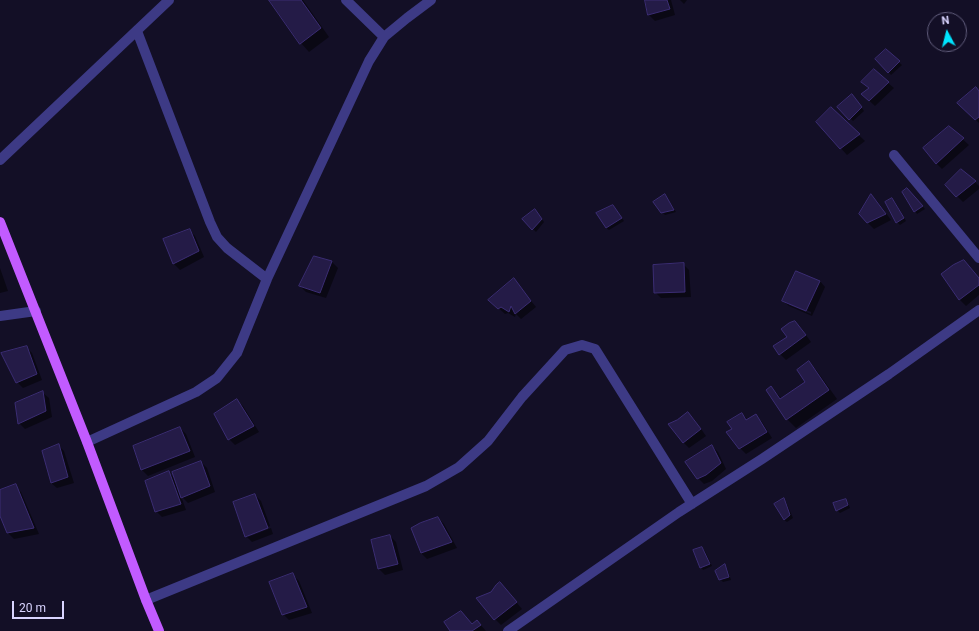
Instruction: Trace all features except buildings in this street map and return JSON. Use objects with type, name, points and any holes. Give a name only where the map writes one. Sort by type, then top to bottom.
[{"type":"main road","points":[[0,222],[88,442],[146,600],[159,631]]},
{"type":"street","points":[[0,160],[169,0]]},
{"type":"street","points":[[346,0],[384,37]]},
{"type":"street","points":[[88,442],[196,392],[217,378],[237,353],[267,279],[369,61],[384,37],[431,0]]},
{"type":"street","points":[[137,31],[217,237],[227,248],[267,279]]},
{"type":"street","points":[[894,155],[979,258]]},
{"type":"street","points":[[508,631],[679,512],[864,391],[979,310]]},
{"type":"street","points":[[0,316],[36,311]]},
{"type":"street","points":[[146,600],[426,486],[459,467],[488,441],[522,397],[565,350],[582,345],[596,349],[692,504]]}]
